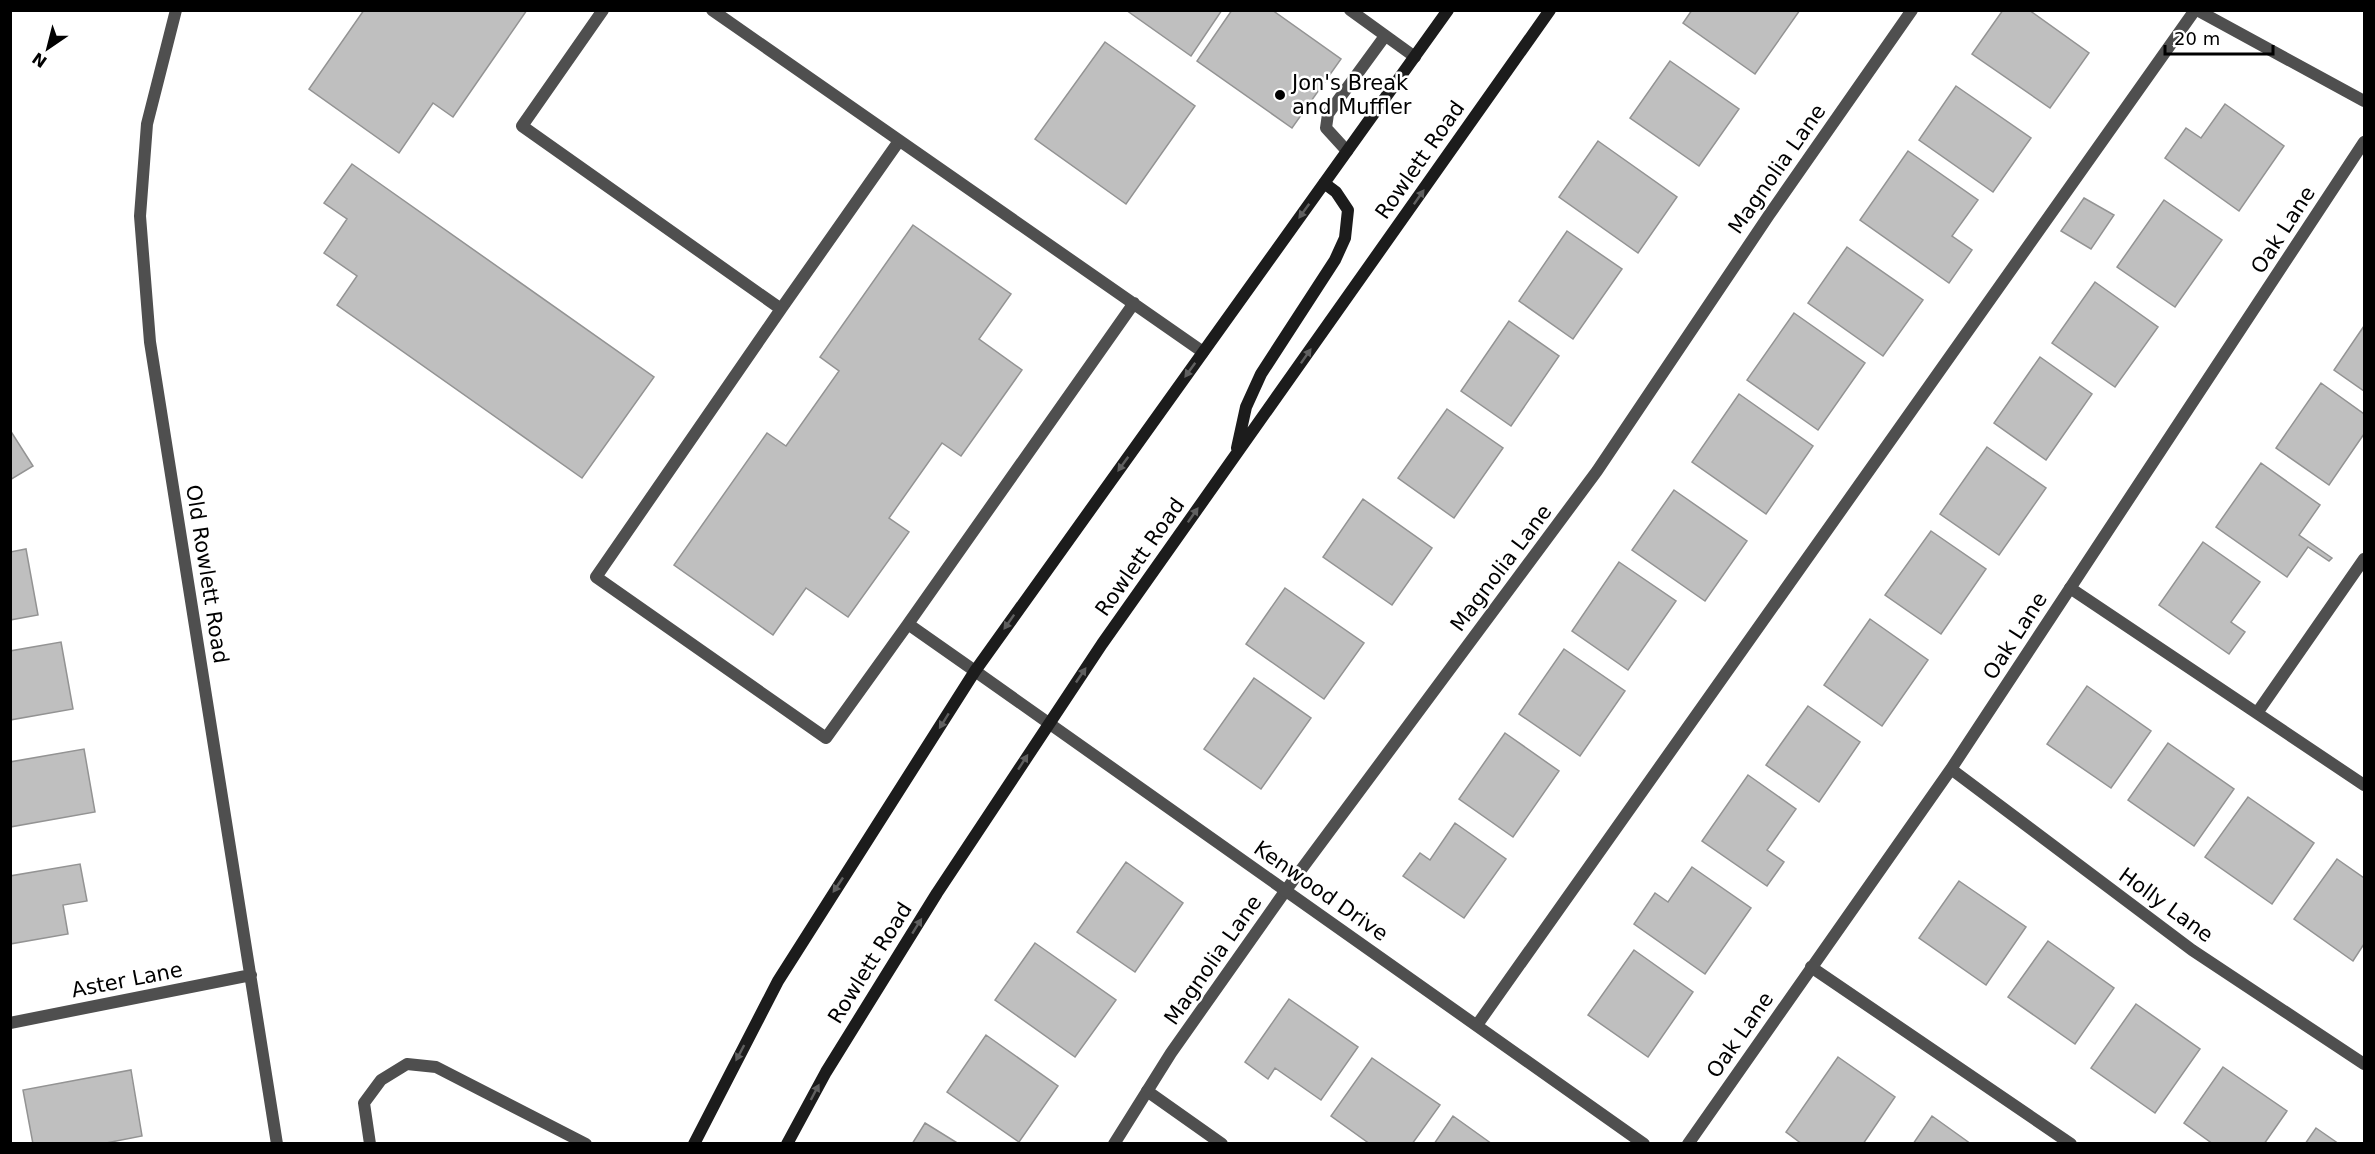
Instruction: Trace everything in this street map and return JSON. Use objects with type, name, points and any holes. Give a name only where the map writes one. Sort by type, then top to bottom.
[{"type":"main road","points":[[693,1143],[778,981],[975,671],[1448,10]]},
{"type":"main road","name":"Rowlett Road","points":[[787,1143],[826,1072],[931,902],[1102,644],[1550,10]]},
{"type":"main road","points":[[1236,456],[1246,407],[1261,374],[1335,260],[1345,237],[1348,210],[1336,192],[1324,183]]},
{"type":"street","name":"Old Rowlett Road","points":[[176,10],[147,124],[141,228],[150,342],[277,1143]]},
{"type":"street","points":[[603,10],[522,126],[781,309]]},
{"type":"street","points":[[712,10],[1203,352]]},
{"type":"street","points":[[1350,10],[1415,57]]},
{"type":"street","name":"Magnolia Lane","points":[[1114,1143],[1171,1053],[1286,890],[1597,471],[1769,214],[1912,10]]},
{"type":"street","points":[[1477,1025],[2196,10],[2364,101]]},
{"type":"street","points":[[1347,151],[1326,128],[1328,114],[1385,36]]},
{"type":"street","points":[[899,141],[596,577],[826,738],[1134,303]]},
{"type":"street","name":"Oak Lane","points":[[1688,1143],[1951,769],[2364,142]]},
{"type":"street","points":[[2257,713],[2364,559]]},
{"type":"street","points":[[2070,588],[2364,785]]},
{"type":"street","name":"Kenwood Drive","points":[[908,624],[1644,1143]]},
{"type":"street","name":"Holly Lane","points":[[1951,769],[2192,950],[2364,1064]]},
{"type":"street","points":[[1811,967],[2071,1143]]},
{"type":"street","name":"Aster Lane","points":[[10,1023],[251,975]]},
{"type":"street","points":[[370,1143],[363,1103],[381,1080],[407,1064],[436,1067],[586,1143]]},
{"type":"street","points":[[1147,1091],[1222,1143]]},
{"type":"building","points":[[364,10],[527,10],[453,117],[433,103],[399,153],[309,89]]},
{"type":"building","points":[[1126,10],[1222,10],[1191,56]]},
{"type":"building","name":"Jon's Break and Muffler","points":[[1232,10],[1272,10],[1341,59],[1292,128],[1197,61]]},
{"type":"building","points":[[1692,10],[1800,10],[1755,74],[1683,23]]},
{"type":"building","points":[[2003,10],[2029,10],[2089,53],[2050,108],[1972,54]]},
{"type":"building","points":[[1105,42],[1195,106],[1126,204],[1035,139]]},
{"type":"building","points":[[1670,61],[1739,109],[1699,166],[1630,118]]},
{"type":"building","points":[[1956,86],[2031,138],[1993,192],[1919,140]]},
{"type":"building","points":[[2225,104],[2284,146],[2239,211],[2165,158],[2186,128],[2201,138]]},
{"type":"building","points":[[1598,141],[1677,197],[1638,253],[1559,197]]},
{"type":"building","points":[[1908,151],[1978,200],[1952,236],[1972,250],[1949,283],[1860,220]]},
{"type":"building","points":[[352,164],[654,377],[582,478],[337,305],[357,276],[324,253],[347,219],[324,203]]},
{"type":"building","points":[[2084,198],[2114,215],[2091,249],[2061,231]]},
{"type":"building","points":[[2164,200],[2222,240],[2175,307],[2117,267]]},
{"type":"building","points":[[913,225],[1011,294],[979,339],[1022,370],[961,456],[942,443],[889,518],[909,532],[848,617],[806,588],[773,635],[674,565],[767,433],[786,446],[839,371],[820,357]]},
{"type":"building","points":[[1567,231],[1622,269],[1573,339],[1519,301]]},
{"type":"building","points":[[1847,247],[1923,300],[1883,356],[1808,303]]},
{"type":"building","points":[[2095,282],[2158,327],[2115,387],[2052,343]]},
{"type":"building","points":[[1794,313],[1865,363],[1818,430],[1747,380]]},
{"type":"building","points":[[1509,321],[1559,356],[1511,426],[1461,391]]},
{"type":"building","points":[[2364,326],[2364,391],[2334,370]]},
{"type":"building","points":[[2040,357],[2092,394],[2046,460],[1994,423]]},
{"type":"building","points":[[2321,383],[2364,414],[2364,434],[2329,485],[2276,448]]},
{"type":"building","points":[[1739,394],[1813,446],[1766,514],[1692,462]]},
{"type":"building","points":[[1447,409],[1503,448],[1454,518],[1398,478]]},
{"type":"building","points":[[10,430],[33,466],[10,480]]},
{"type":"building","points":[[1987,447],[2046,488],[1999,555],[1940,514]]},
{"type":"building","points":[[2261,463],[2320,505],[2299,535],[2332,558],[2329,561],[2308,547],[2287,577],[2216,527]]},
{"type":"building","points":[[1674,490],[1747,541],[1705,601],[1632,550]]},
{"type":"building","points":[[1363,499],[1432,548],[1392,605],[1323,557]]},
{"type":"building","points":[[1931,531],[1986,569],[1941,634],[1885,595]]},
{"type":"building","points":[[2203,542],[2260,582],[2231,622],[2245,632],[2229,654],[2159,605]]},
{"type":"building","points":[[26,549],[38,615],[10,620],[10,552]]},
{"type":"building","points":[[1619,562],[1676,601],[1628,670],[1572,631]]},
{"type":"building","points":[[1285,588],[1364,643],[1324,699],[1246,644]]},
{"type":"building","points":[[1870,619],[1928,660],[1882,726],[1824,685]]},
{"type":"building","points":[[61,642],[73,709],[10,720],[10,651]]},
{"type":"building","points":[[1564,649],[1625,691],[1580,756],[1519,714]]},
{"type":"building","points":[[1254,678],[1311,718],[1261,789],[1204,749]]},
{"type":"building","points":[[2087,686],[2151,731],[2111,788],[2047,744]]},
{"type":"building","points":[[1808,706],[1860,742],[1819,802],[1766,765]]},
{"type":"building","points":[[1505,733],[1559,771],[1513,837],[1459,799]]},
{"type":"building","points":[[2168,743],[2234,789],[2194,846],[2128,800]]},
{"type":"building","points":[[84,749],[95,812],[10,827],[10,762]]},
{"type":"building","points":[[1748,775],[1796,809],[1767,850],[1784,862],[1767,886],[1702,841]]},
{"type":"building","points":[[2248,797],[2314,843],[2272,904],[2205,857]]},
{"type":"building","points":[[1455,823],[1506,859],[1464,918],[1403,876],[1420,853],[1430,860]]},
{"type":"building","points":[[2337,859],[2364,878],[2364,944],[2353,961],[2294,919]]},
{"type":"building","points":[[1126,862],[1183,903],[1135,972],[1077,932]]},
{"type":"building","points":[[80,864],[87,901],[63,905],[68,934],[10,944],[10,876]]},
{"type":"building","points":[[1692,867],[1751,908],[1705,974],[1634,924],[1655,893],[1668,902]]},
{"type":"building","points":[[1959,881],[2026,927],[1986,985],[1919,938]]},
{"type":"building","points":[[2048,941],[2114,988],[2075,1044],[2008,997]]},
{"type":"building","points":[[1035,943],[1116,1000],[1075,1057],[995,1000]]},
{"type":"building","points":[[1634,950],[1693,992],[1648,1057],[1588,1015]]},
{"type":"building","points":[[1289,999],[1358,1047],[1321,1100],[1275,1068],[1268,1079],[1245,1062]]},
{"type":"building","points":[[2136,1004],[2200,1049],[2155,1113],[2091,1068]]},
{"type":"building","points":[[986,1035],[1058,1086],[1019,1142],[947,1092]]},
{"type":"building","points":[[1838,1057],[1895,1097],[1863,1144],[1802,1144],[1786,1132]]},
{"type":"building","points":[[1372,1058],[1440,1105],[1412,1144],[1370,1144],[1331,1116]]},
{"type":"building","points":[[2223,1067],[2287,1111],[2264,1144],[2213,1144],[2184,1123]]},
{"type":"building","points":[[131,1070],[142,1136],[101,1144],[33,1144],[23,1090]]},
{"type":"building","points":[[1453,1116],[1492,1144],[1434,1144]]},
{"type":"building","points":[[1932,1116],[1971,1144],[1913,1144]]},
{"type":"building","points":[[925,1123],[959,1144],[912,1144]]},
{"type":"building","points":[[2316,1128],[2339,1144],[2305,1144]]},
{"type":"place","name":"Jon's Break and Muffler","points":[[1280,95]]}]
